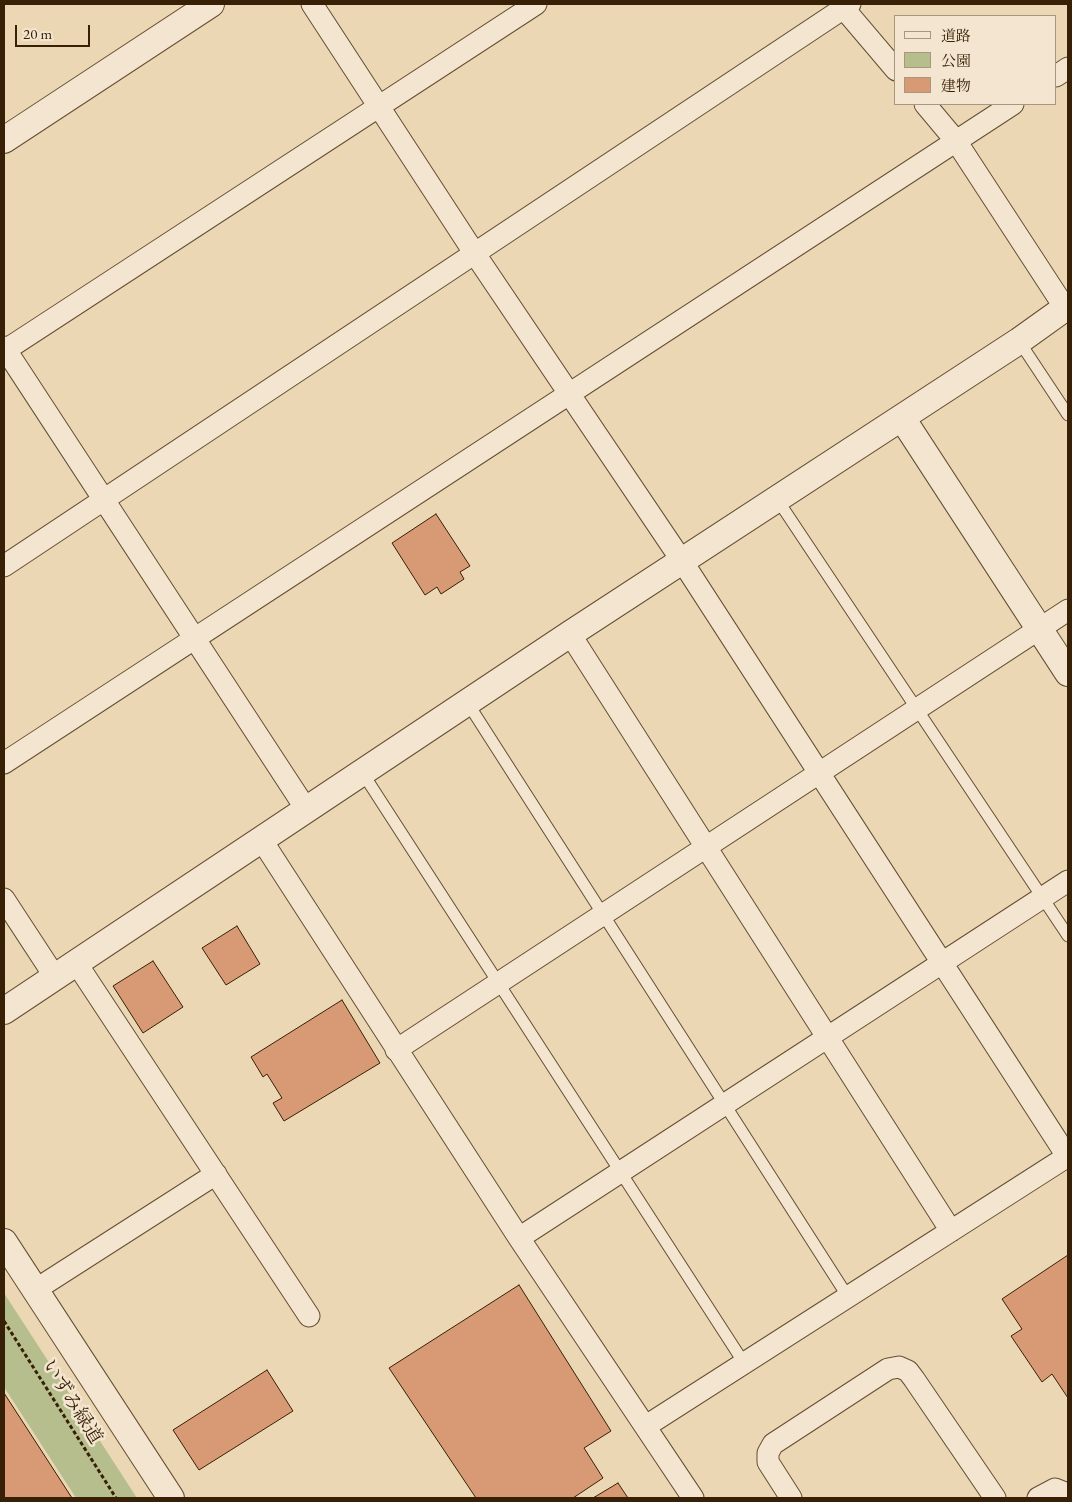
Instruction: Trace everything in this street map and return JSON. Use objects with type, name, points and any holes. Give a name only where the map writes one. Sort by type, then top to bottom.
[{"type":"street","points":[[4,140],[211,4]]},
{"type":"street","points":[[312,4],[475,254],[682,561],[1068,1156],[646,1426]]},
{"type":"street","points":[[306,809],[4,349],[536,4]]},
{"type":"street","points":[[4,566],[475,254],[845,5],[894,67]]},
{"type":"street","points":[[1057,75],[1068,68]]},
{"type":"street","points":[[4,1011],[467,702],[1019,341],[1067,307],[956,141],[926,105]]},
{"type":"street","points":[[4,762],[1011,105]]},
{"type":"street","points":[[902,418],[1068,673]]},
{"type":"street","points":[[396,1050],[1068,610]]},
{"type":"street","points":[[570,634],[951,1231]]},
{"type":"street","points":[[261,839],[519,1238],[693,1498]]},
{"type":"street","points":[[519,1238],[1068,881]]},
{"type":"street","points":[[4,899],[66,970],[216,1174],[309,1316]]},
{"type":"street","points":[[35,1290],[216,1174]]},
{"type":"street","points":[[4,1242],[171,1498]]},
{"type":"street","points":[[792,1498],[768,1462],[768,1453],[773,1444],[888,1369],[899,1368],[908,1371],[914,1378],[995,1498]]},
{"type":"street","points":[[1038,1498],[1055,1489],[1065,1494],[1068,1498]]},
{"type":"lane","points":[[1019,341],[1068,415]]},
{"type":"lane","points":[[777,499],[1068,936]]},
{"type":"lane","points":[[467,702],[848,1297]]},
{"type":"lane","points":[[362,772],[744,1363]]},
{"type":"path","name":"いずみ緑道","points":[[4,1321],[116,1498]]},
{"type":"green space","points":[[4,1293],[137,1498],[76,1498],[4,1387]]},
{"type":"building","points":[[436,514],[470,566],[460,572],[464,579],[441,594],[437,587],[425,595],[392,543]]},
{"type":"building","points":[[237,926],[260,964],[226,985],[202,948]]},
{"type":"building","points":[[153,961],[183,1007],[143,1033],[113,986]]},
{"type":"building","points":[[342,1000],[380,1063],[284,1121],[273,1103],[282,1098],[267,1074],[263,1077],[251,1057]]},
{"type":"building","points":[[1068,1255],[1068,1398],[1052,1374],[1042,1382],[1011,1336],[1022,1329],[1002,1299]]},
{"type":"building","points":[[519,1285],[611,1431],[584,1448],[603,1478],[573,1498],[476,1498],[389,1368]]},
{"type":"building","points":[[267,1370],[293,1411],[199,1470],[173,1430]]},
{"type":"building","points":[[4,1393],[72,1498],[4,1498]]},
{"type":"building","points":[[618,1483],[628,1498],[593,1498]]}]
